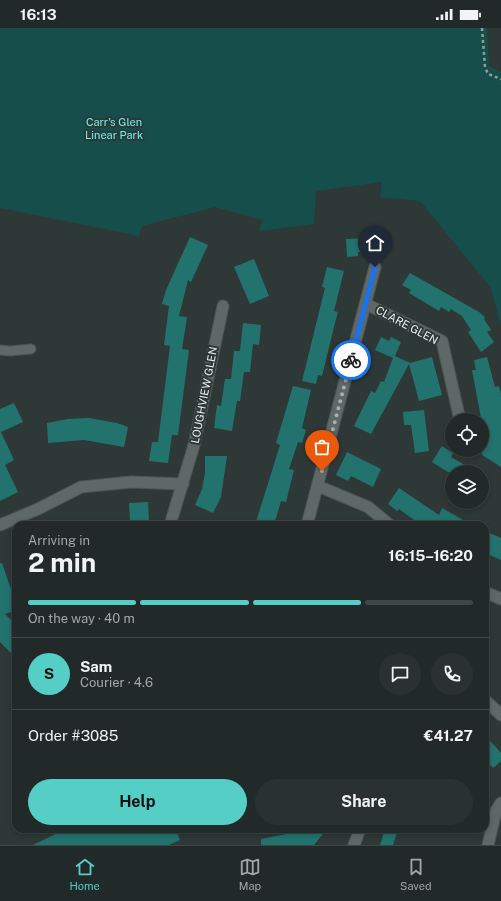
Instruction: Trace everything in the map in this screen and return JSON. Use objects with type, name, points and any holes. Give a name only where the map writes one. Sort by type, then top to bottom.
[{"type":"street","name":"CLARE GLEN","points":[[308,521],[375,267]]},
{"type":"street","name":"CLARE GLEN","points":[[366,304],[442,342],[458,413]]},
{"type":"street","name":"LOUGHVIEW GLEN","points":[[171,521],[194,446],[223,306]]},
{"type":"street","points":[[23,520],[81,487],[131,482],[183,484]]},
{"type":"street","points":[[318,486],[368,507],[385,521]]},
{"type":"street","points":[[0,525],[12,522]]},
{"type":"street","points":[[489,594],[501,599]]},
{"type":"street","points":[[489,704],[501,715]]},
{"type":"street","points":[[488,845],[496,811],[501,803]]},
{"type":"street","points":[[354,845],[358,833]]},
{"type":"lane","points":[[0,350],[10,351],[31,349]]},
{"type":"path","points":[[482,28],[485,67],[488,74],[501,80]]},
{"type":"green space","name":"Carr's Glen Linear Park","points":[[0,28],[487,28],[489,66],[501,72],[501,326],[491,288],[420,201],[380,197],[382,182],[316,191],[314,224],[259,231],[262,220],[215,207],[142,226],[139,236],[0,208]]},
{"type":"building","points":[[190,237],[208,245],[191,282],[188,280],[179,316],[187,317],[182,349],[189,350],[178,435],[172,435],[168,463],[149,461],[152,442],[158,442],[170,346],[164,345],[169,306],[162,304],[166,290]]},
{"type":"building","points":[[369,238],[369,252],[358,252],[358,256],[347,257],[346,239]]},
{"type":"building","points":[[254,259],[269,296],[250,304],[234,267]]},
{"type":"building","points":[[327,267],[344,271],[334,311],[338,312],[322,376],[318,375],[316,384],[302,381],[325,288],[322,287]]},
{"type":"building","points":[[410,273],[479,312],[485,317],[484,319],[491,330],[487,332],[494,342],[481,352],[468,332],[471,330],[462,316],[451,309],[449,312],[441,307],[439,311],[409,293],[411,290],[402,285]]},
{"type":"building","points":[[243,323],[261,325],[259,345],[253,344],[250,372],[244,372],[240,401],[237,401],[232,431],[214,428],[217,405],[221,406],[225,379],[231,379],[234,351],[240,351]]},
{"type":"building","points":[[381,337],[389,341],[391,337],[401,342],[395,356],[410,363],[432,357],[442,395],[419,401],[409,364],[371,434],[354,426],[371,391],[375,393],[381,381],[384,382],[393,358],[375,350]]},
{"type":"building","points":[[487,357],[495,387],[499,386],[501,394],[501,467],[485,457],[489,457],[489,413],[480,413],[472,370],[476,370],[474,360]]},
{"type":"building","points":[[293,386],[311,390],[302,428],[306,430],[302,443],[298,442],[289,469],[294,470],[286,502],[281,501],[275,521],[256,521],[280,445],[276,443]]},
{"type":"building","points":[[14,403],[23,422],[1,432],[14,460],[5,465],[18,492],[0,501],[0,409]]},
{"type":"building","points":[[424,410],[429,451],[415,453],[411,425],[404,425],[403,412]]},
{"type":"building","points":[[89,418],[117,423],[128,427],[124,447],[84,440],[48,443],[47,423],[68,419]]},
{"type":"building","points":[[442,446],[445,448],[445,457],[451,457],[465,465],[445,465],[445,470],[432,462]]},
{"type":"building","points":[[347,452],[381,469],[373,487],[351,476],[348,481],[336,475]]},
{"type":"building","points":[[205,456],[227,456],[221,497],[213,513],[195,505],[202,489],[205,473]]},
{"type":"building","points":[[399,488],[439,515],[442,508],[465,521],[416,521],[399,509],[397,511],[388,504]]},
{"type":"building","points":[[148,502],[149,520],[130,521],[129,503]]},
{"type":"building","points":[[489,533],[501,538],[501,560],[489,555]]},
{"type":"building","points":[[0,563],[2,563],[12,592],[12,611],[5,614],[12,621],[12,654],[0,642]]},
{"type":"building","points":[[489,740],[501,753],[501,761],[493,768],[489,764]]},
{"type":"building","points":[[58,833],[177,833],[180,840],[169,845],[33,845]]},
{"type":"building","points":[[292,833],[324,833],[314,845],[261,845],[261,839]]},
{"type":"building","points":[[384,833],[397,833],[393,845],[380,845]]},
{"type":"way so far","points":[[322,471],[351,360]]},
{"type":"route","points":[[351,360],[375,267]]}]
